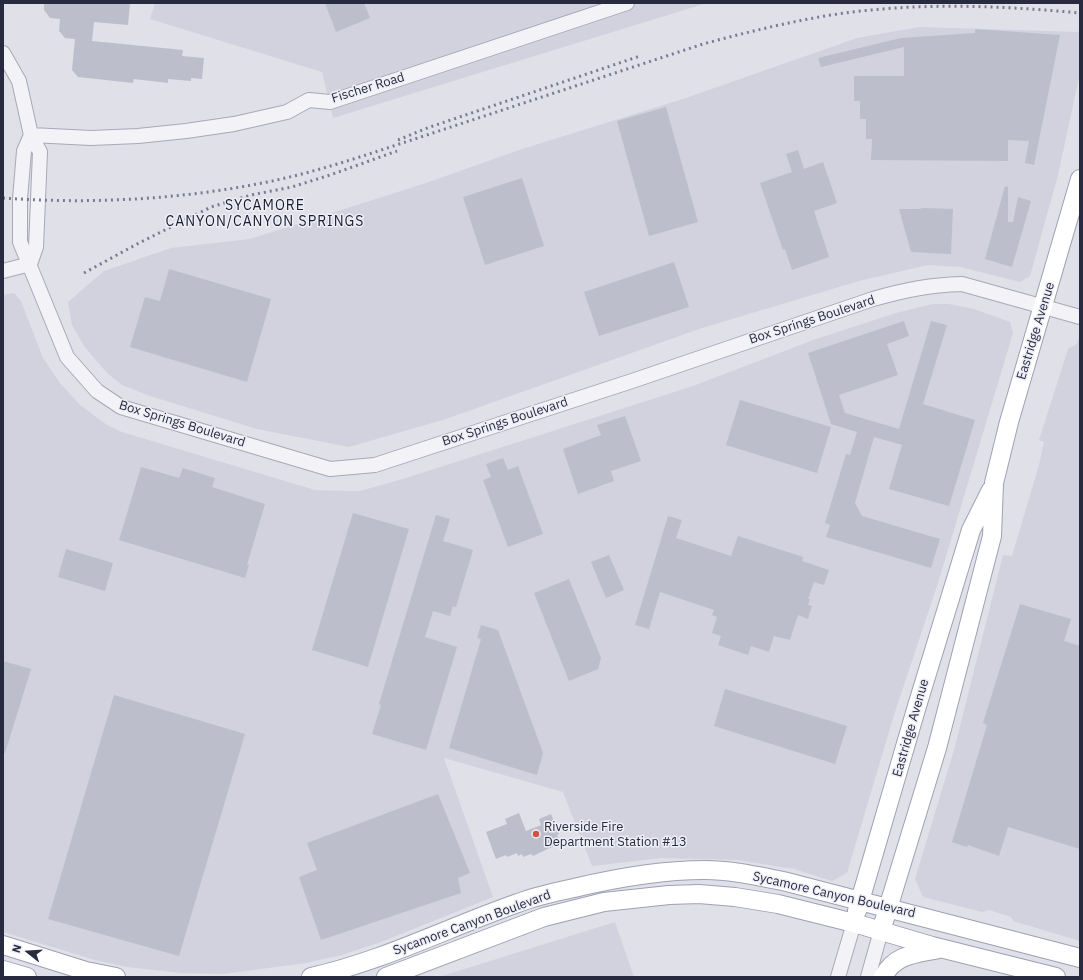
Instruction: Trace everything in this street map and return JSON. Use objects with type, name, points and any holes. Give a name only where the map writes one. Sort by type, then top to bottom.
[{"type":"main road","name":"Eastridge Avenue","points":[[881,932],[937,748],[992,536],[994,483],[1012,409],[1080,179]]},
{"type":"main road","name":"Eastridge Avenue","points":[[854,923],[915,712],[971,530],[994,483]]},
{"type":"main road","name":"Sycamore Canyon Boulevard","points":[[311,977],[369,961],[504,908],[539,896],[601,882],[653,873],[706,870],[783,881],[1080,958]]},
{"type":"main road","name":"Sycamore Canyon Boulevard","points":[[386,977],[544,917],[604,902],[669,895],[705,895],[741,898],[778,904],[1056,977]]},
{"type":"main road","points":[[468,946],[484,927],[500,922],[504,918],[504,908]]},
{"type":"main road","points":[[3,946],[86,971],[116,977]]},
{"type":"main road","points":[[883,977],[889,967],[899,959],[942,948]]},
{"type":"main road","points":[[3,970],[27,977]]},
{"type":"street","name":"Fischer Road","points":[[31,136],[91,138],[138,136],[234,124],[287,112],[309,100],[330,102],[627,3]]},
{"type":"street","points":[[3,53],[19,81],[31,136],[40,152],[36,247],[30,264],[3,271]]},
{"type":"street","name":"Box Springs Boulevard","points":[[30,264],[67,357],[97,391],[121,407],[330,469],[375,465],[635,380],[902,290],[962,284],[1080,317]]},
{"type":"street","name":"Eastridge Avenue","points":[[838,977],[854,923]]},
{"type":"street","name":"Eastridge Avenue","points":[[868,977],[881,932]]},
{"type":"shaded area","points":[[155,3],[707,3],[333,118],[322,72],[150,19]]},
{"type":"shaded area","points":[[919,27],[1080,32],[1080,73],[1058,175],[1030,276],[1020,282],[960,267],[928,265],[859,281],[702,328],[446,419],[349,447],[257,429],[150,396],[122,385],[107,373],[84,346],[72,325],[68,302],[104,271],[171,248],[250,239],[426,183],[519,150],[686,98],[857,38]]},
{"type":"shaded area","points":[[14,293],[21,301],[43,358],[60,383],[80,405],[107,425],[122,432],[315,490],[346,491],[360,491],[406,478],[693,386],[816,339],[896,313],[933,304],[949,304],[974,309],[1010,322],[1013,333],[938,583],[894,715],[847,873],[832,881],[794,869],[737,860],[661,858],[592,866],[563,792],[444,758],[493,897],[381,942],[342,955],[306,963],[223,974],[181,973],[127,967],[95,960],[3,932],[3,295]]},
{"type":"shaded area","points":[[1080,334],[1080,941],[1013,921],[1011,917],[989,910],[982,912],[923,897],[915,879],[954,750],[1003,555],[1012,556],[1039,465],[1044,442],[1039,440],[1068,349],[1077,344]]},
{"type":"shaded area","points":[[615,922],[634,977],[439,977]]},
{"type":"building","points":[[44,3],[130,3],[128,25],[94,22],[92,41],[183,50],[182,56],[204,58],[202,79],[191,78],[191,81],[168,79],[168,83],[134,79],[133,83],[78,77],[72,70],[75,39],[65,38],[59,31],[60,19],[50,18],[44,10]]},
{"type":"building","points":[[325,3],[364,3],[370,18],[336,32]]},
{"type":"building","points":[[975,29],[1060,35],[1034,165],[1025,163],[1029,141],[1008,140],[1008,161],[871,160],[872,139],[866,139],[866,119],[860,119],[860,101],[854,101],[854,76],[904,76],[904,47],[821,67],[818,58],[901,38],[975,33]]},
{"type":"building","points":[[666,107],[698,222],[649,236],[617,121]]},
{"type":"building","points":[[798,150],[804,169],[823,162],[837,203],[814,211],[829,257],[792,270],[785,249],[783,250],[760,183],[792,172],[786,154]]},
{"type":"building","points":[[522,178],[544,246],[485,265],[463,197]]},
{"type":"building","points":[[1005,186],[1008,187],[1008,222],[1013,222],[1018,197],[1031,201],[1012,267],[985,259]]},
{"type":"building","points":[[899,209],[953,209],[951,254],[911,252]]},
{"type":"building","points":[[674,262],[689,307],[599,336],[584,292]]},
{"type":"building","points":[[169,269],[271,299],[247,382],[130,347],[145,297],[160,301]]},
{"type":"building","points":[[904,321],[909,336],[887,344],[898,375],[839,395],[845,413],[899,429],[931,321],[947,325],[923,404],[975,420],[949,506],[889,489],[902,445],[874,437],[855,503],[862,516],[940,539],[931,568],[826,537],[830,525],[825,523],[846,454],[850,455],[857,432],[831,424],[808,353]]},
{"type":"building","points":[[740,400],[831,427],[817,473],[726,445]]},
{"type":"building","points":[[625,416],[641,461],[611,471],[614,481],[578,494],[563,449],[601,435],[597,425]]},
{"type":"building","points":[[503,458],[508,470],[518,466],[543,534],[508,547],[483,480],[491,477],[486,464]]},
{"type":"building","points":[[141,467],[179,478],[183,468],[215,478],[212,487],[265,504],[247,565],[249,565],[245,578],[119,540]]},
{"type":"building","points":[[353,513],[409,529],[368,667],[312,650]]},
{"type":"building","points":[[436,515],[450,519],[443,541],[473,550],[456,607],[453,606],[450,616],[433,611],[425,637],[457,647],[426,750],[372,734],[381,705],[379,704]]},
{"type":"building","points":[[668,516],[682,520],[676,538],[731,556],[738,536],[803,557],[802,561],[829,570],[824,585],[814,582],[808,599],[810,599],[808,605],[812,606],[808,619],[798,615],[790,640],[774,636],[769,652],[751,646],[748,655],[718,645],[721,636],[712,633],[717,617],[712,615],[714,610],[660,592],[649,629],[635,625]]},
{"type":"building","points":[[66,549],[113,563],[105,591],[58,577]]},
{"type":"building","points":[[609,555],[624,590],[606,598],[591,562]]},
{"type":"building","points":[[569,579],[601,658],[598,669],[569,681],[534,593]]},
{"type":"building","points":[[1020,604],[1071,619],[1064,641],[1080,646],[1080,849],[1008,827],[999,856],[968,845],[967,847],[952,842],[987,725],[983,723]]},
{"type":"building","points":[[481,625],[498,630],[543,753],[537,775],[449,748],[481,639],[477,638]]},
{"type":"building","points":[[3,661],[31,669],[5,753],[3,753]]},
{"type":"building","points":[[725,689],[847,726],[835,764],[714,726]]},
{"type":"building","points":[[114,695],[245,734],[179,956],[48,919]]},
{"type":"building","points":[[438,794],[470,873],[458,878],[461,893],[321,940],[299,877],[317,870],[307,843]]},
{"type":"building","points":[[519,813],[526,831],[541,825],[539,819],[551,814],[559,834],[557,835],[560,843],[533,856],[531,854],[523,857],[522,854],[518,856],[517,853],[496,859],[486,832],[507,824],[505,819]]},
{"type":"railway","points":[[3,198],[67,201],[162,197],[194,194],[285,178],[355,158],[703,44],[764,28],[825,16],[888,8],[952,6],[1016,8],[1080,13]]},
{"type":"railway","points":[[398,140],[430,127],[640,56]]},
{"type":"railway","points":[[84,273],[139,243],[211,207],[251,195],[292,187],[397,151]]},
{"type":"place","name":"Riverside Fire Department Station #13","points":[[536,834]]},
{"type":"district","name":"SYCAMORE CANYON/CANYON SPRINGS","points":[[265,214]]}]
